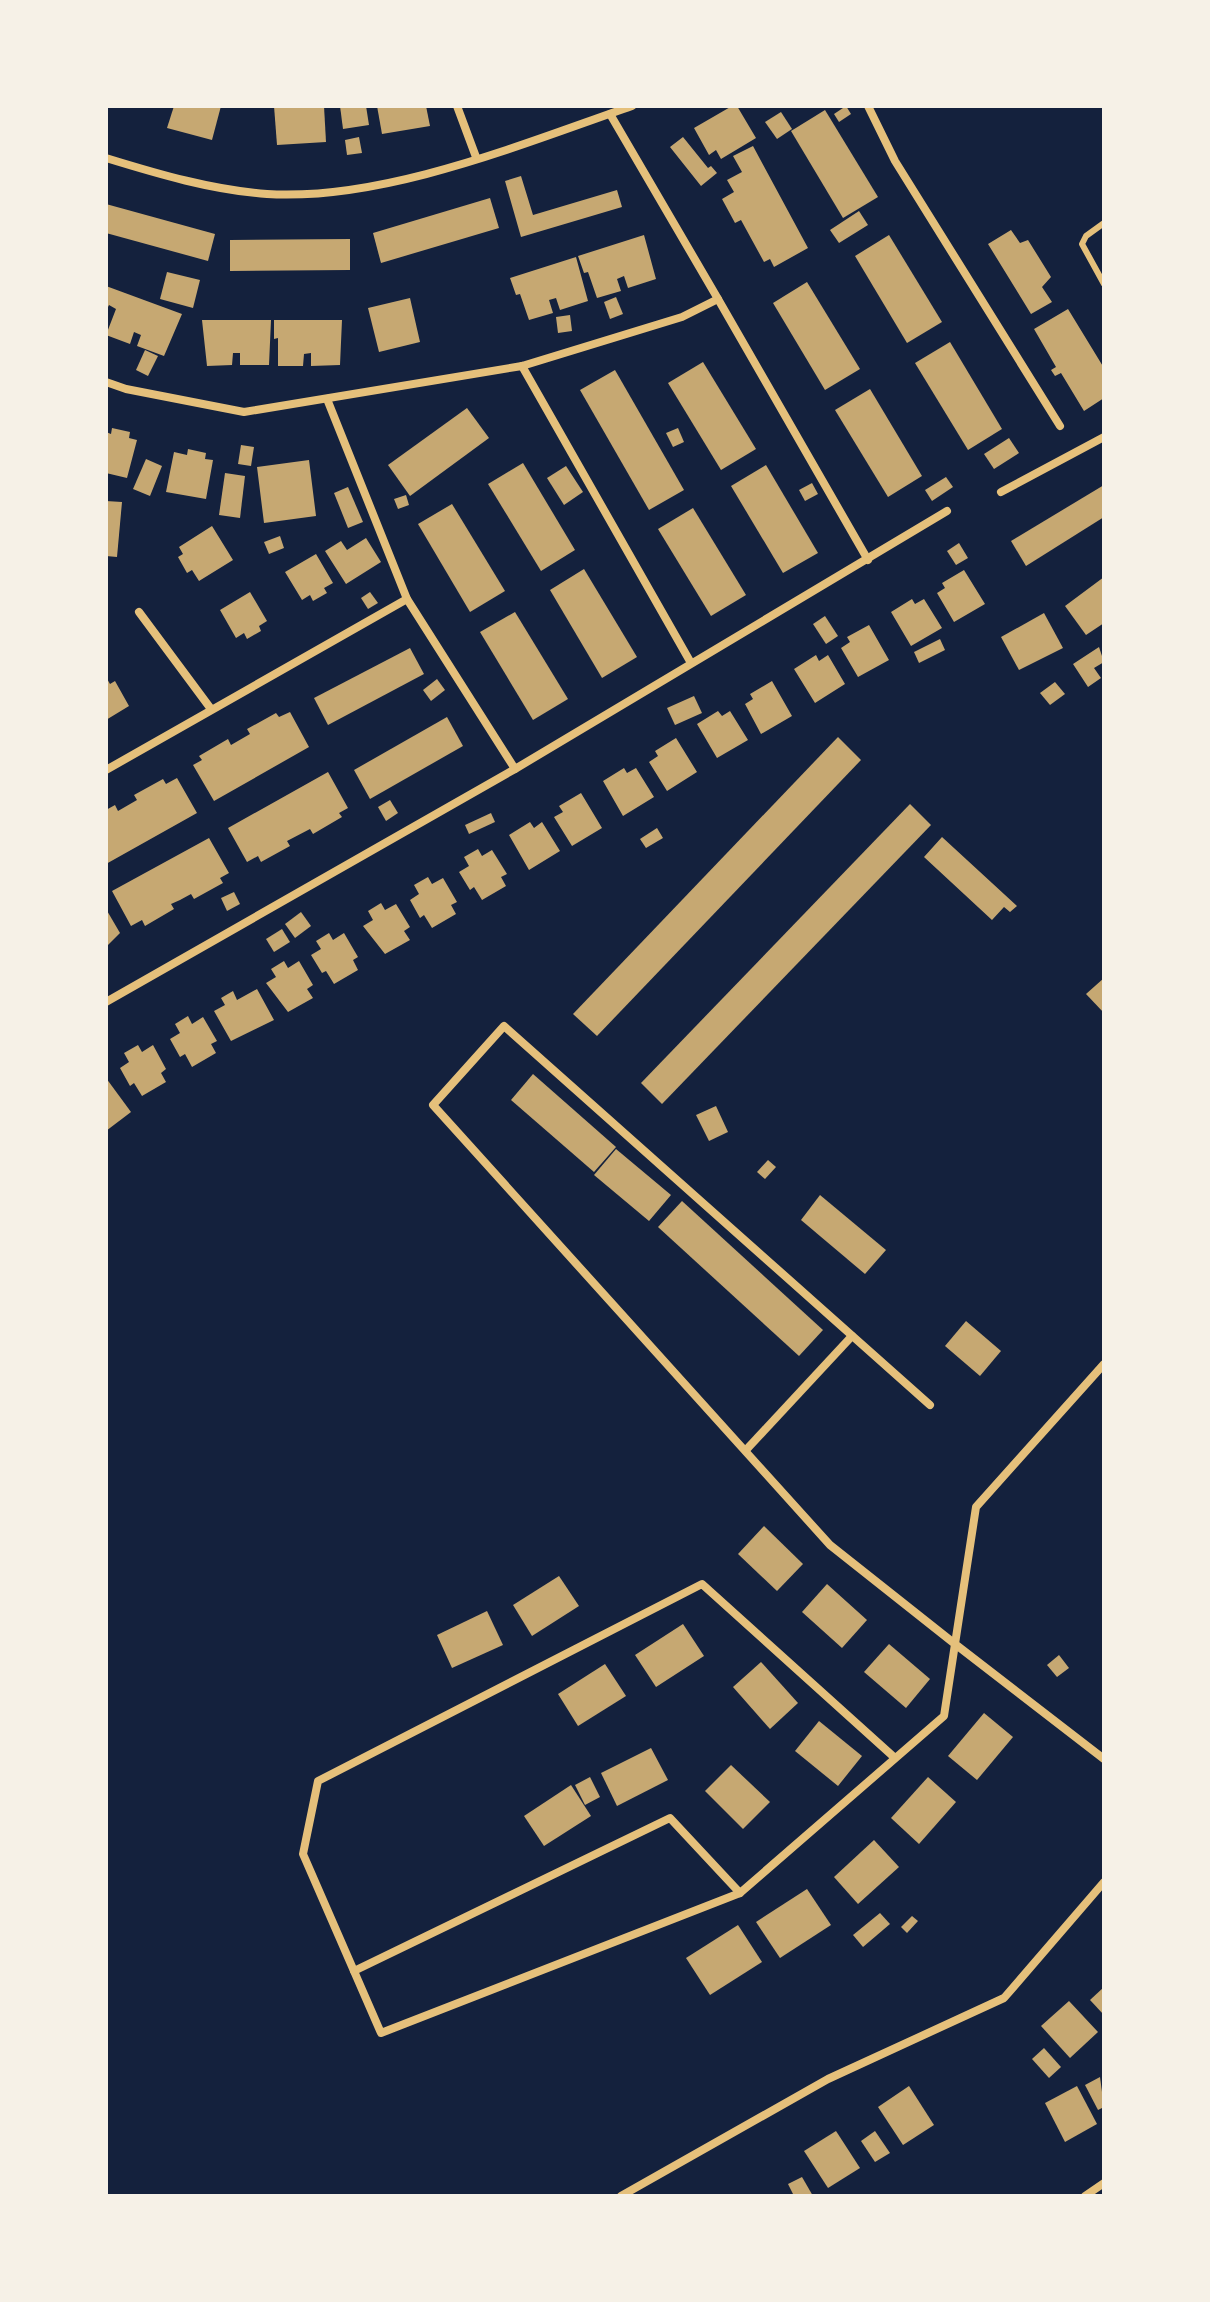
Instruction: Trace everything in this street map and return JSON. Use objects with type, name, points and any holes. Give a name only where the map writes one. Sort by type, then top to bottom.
[{"type":"street","points":[[457,106],[476,157]]},
{"type":"street","points":[[106,158],[178,179],[267,194],[345,190],[419,176],[632,106]]},
{"type":"street","points":[[868,106],[895,161],[1060,426]]},
{"type":"street","points":[[610,114],[868,560]]},
{"type":"street","points":[[106,382],[126,389],[244,412],[522,366],[682,317],[718,299]]},
{"type":"street","points":[[522,366],[691,663]]},
{"type":"street","points":[[327,399],[407,599],[515,769]]},
{"type":"street","points":[[1001,492],[1104,437]]},
{"type":"street","points":[[106,1002],[515,769],[947,511]]},
{"type":"street","points":[[106,770],[407,599]]},
{"type":"street","points":[[139,612],[211,709]]},
{"type":"street","points":[[930,1405],[504,1026],[433,1105],[830,1545],[1104,1759]]},
{"type":"street","points":[[746,1450],[852,1336]]},
{"type":"street","points":[[895,1758],[702,1584],[318,1781],[303,1854],[381,2033],[740,1893],[944,1716],[976,1507],[1104,1364]]},
{"type":"street","points":[[354,1971],[670,1818],[740,1893]]},
{"type":"street","points":[[621,2196],[828,2079],[1004,1998],[1104,1882]]},
{"type":"street","points":[[1085,2196],[1104,2183]]},
{"type":"lane","points":[[1104,223],[1086,236],[1082,244],[1104,284]]},
{"type":"building","points":[[174,106],[221,106],[212,140],[167,128]]},
{"type":"building","points":[[274,106],[324,106],[326,142],[277,145]]},
{"type":"building","points":[[340,106],[366,106],[369,125],[343,129]]},
{"type":"building","points":[[377,106],[426,106],[430,126],[382,134]]},
{"type":"building","points":[[737,106],[756,138],[721,159],[716,150],[709,155],[694,128]]},
{"type":"building","points":[[846,106],[851,114],[839,122],[834,114]]},
{"type":"building","points":[[825,110],[878,197],[843,218],[791,131]]},
{"type":"building","points":[[781,112],[792,129],[777,139],[765,122]]},
{"type":"building","points":[[359,137],[362,153],[347,155],[345,140]]},
{"type":"building","points":[[683,137],[708,168],[711,166],[717,173],[701,186],[670,147]]},
{"type":"building","points":[[753,146],[808,248],[774,267],[770,259],[764,262],[741,220],[735,223],[722,199],[734,192],[727,180],[742,172],[733,156]]},
{"type":"building","points":[[521,176],[533,215],[617,190],[622,207],[521,237],[505,181]]},
{"type":"building","points":[[490,198],[499,228],[381,263],[373,233]]},
{"type":"building","points":[[106,204],[215,234],[208,261],[106,233]]},
{"type":"building","points":[[859,211],[868,225],[839,243],[830,230]]},
{"type":"building","points":[[1011,230],[1020,243],[1028,240],[1051,277],[1042,287],[1052,302],[1031,314],[988,244]]},
{"type":"building","points":[[644,235],[656,279],[628,288],[624,276],[617,279],[621,291],[597,298],[588,272],[584,273],[578,256]]},
{"type":"building","points":[[889,235],[942,322],[907,343],[855,256]]},
{"type":"building","points":[[350,239],[350,270],[230,271],[230,240]]},
{"type":"building","points":[[576,257],[588,301],[560,310],[556,298],[549,300],[553,313],[529,320],[520,294],[516,295],[510,278]]},
{"type":"building","points":[[167,272],[200,280],[193,308],[160,299]]},
{"type":"building","points":[[807,282],[860,369],[825,390],[773,303]]},
{"type":"building","points":[[106,286],[182,314],[164,356],[137,346],[141,335],[134,332],[130,344],[106,335],[116,309],[109,305],[106,311]]},
{"type":"building","points":[[616,297],[623,314],[610,319],[604,302]]},
{"type":"building","points":[[410,298],[420,342],[379,352],[368,308]]},
{"type":"building","points":[[1068,309],[1104,368],[1104,398],[1084,411],[1061,373],[1055,376],[1051,370],[1056,367],[1034,329]]},
{"type":"building","points":[[570,315],[572,331],[558,333],[556,317]]},
{"type":"building","points":[[202,320],[271,320],[269,365],[240,365],[240,353],[233,353],[232,365],[207,366]]},
{"type":"building","points":[[274,320],[342,320],[340,365],[311,366],[311,353],[304,354],[303,366],[278,366],[278,338],[274,339]]},
{"type":"building","points":[[950,342],[1002,429],[968,450],[915,363]]},
{"type":"building","points":[[145,350],[158,356],[148,376],[136,370]]},
{"type":"building","points":[[703,362],[756,449],[721,470],[668,383]]},
{"type":"building","points":[[615,370],[684,490],[649,510],[580,390]]},
{"type":"building","points":[[870,389],[922,476],[888,497],[835,410]]},
{"type":"building","points":[[467,408],[489,438],[410,496],[388,465]]},
{"type":"building","points":[[112,428],[130,432],[129,438],[137,440],[127,478],[106,473],[106,432],[111,434]]},
{"type":"building","points":[[678,428],[684,442],[673,447],[666,433]]},
{"type":"building","points":[[1009,438],[1019,453],[994,469],[984,454]]},
{"type":"building","points":[[241,445],[254,447],[251,466],[238,464]]},
{"type":"building","points":[[188,449],[206,453],[205,459],[213,460],[206,499],[166,492],[174,452],[187,455]]},
{"type":"building","points":[[146,459],[162,466],[150,496],[133,489]]},
{"type":"building","points":[[309,460],[316,516],[264,523],[257,467]]},
{"type":"building","points":[[523,463],[575,550],[541,571],[488,484]]},
{"type":"building","points":[[766,465],[818,553],[783,573],[731,486]]},
{"type":"building","points":[[566,466],[583,492],[564,505],[547,478]]},
{"type":"building","points":[[225,473],[245,476],[240,518],[219,515]]},
{"type":"building","points":[[946,477],[953,487],[932,501],[925,490]]},
{"type":"building","points":[[812,483],[818,494],[805,501],[799,490]]},
{"type":"building","points":[[1104,485],[1104,517],[1026,566],[1011,541]]},
{"type":"building","points":[[348,487],[363,522],[348,528],[334,493]]},
{"type":"building","points":[[406,495],[409,505],[398,509],[394,499]]},
{"type":"building","points":[[106,501],[122,502],[117,557],[106,556]]},
{"type":"building","points":[[452,504],[505,591],[470,612],[418,524]]},
{"type":"building","points":[[693,508],[746,595],[711,616],[658,529]]},
{"type":"building","points":[[212,526],[233,560],[199,581],[192,570],[187,573],[178,557],[183,554],[179,547]]},
{"type":"building","points":[[280,536],[284,548],[269,554],[264,542]]},
{"type":"building","points":[[366,538],[381,562],[346,584],[325,551],[341,541],[347,550]]},
{"type":"building","points":[[959,543],[968,558],[956,565],[947,551]]},
{"type":"building","points":[[316,554],[333,583],[324,588],[327,593],[313,601],[310,595],[302,600],[285,572]]},
{"type":"building","points":[[584,569],[637,657],[602,678],[550,590]]},
{"type":"building","points":[[964,570],[985,604],[954,622],[937,593],[945,588],[942,583]]},
{"type":"building","points":[[1104,577],[1104,623],[1086,635],[1065,606]]},
{"type":"building","points":[[250,592],[267,621],[259,626],[261,631],[247,639],[244,633],[236,638],[220,610]]},
{"type":"building","points":[[370,592],[378,603],[368,609],[361,598]]},
{"type":"building","points":[[912,599],[915,604],[924,599],[942,628],[911,646],[891,612]]},
{"type":"building","points":[[515,612],[568,699],[533,720],[480,632]]},
{"type":"building","points":[[1044,613],[1063,648],[1019,670],[1001,637]]},
{"type":"building","points":[[825,616],[838,636],[826,644],[813,624]]},
{"type":"building","points":[[869,625],[889,660],[858,677],[841,648],[850,642],[847,637]]},
{"type":"building","points":[[940,639],[945,650],[919,663],[914,652]]},
{"type":"building","points":[[1099,647],[1104,662],[1094,668],[1101,678],[1088,687],[1073,664]]},
{"type":"building","points":[[410,648],[424,674],[328,725],[314,698]]},
{"type":"building","points":[[816,655],[819,661],[828,655],[845,684],[815,703],[794,669]]},
{"type":"building","points":[[106,677],[110,684],[115,681],[129,706],[106,720]]},
{"type":"building","points":[[437,679],[445,690],[431,701],[423,690]]},
{"type":"building","points":[[772,681],[792,716],[761,734],[745,704],[753,699],[750,694]]},
{"type":"building","points":[[1055,682],[1065,694],[1050,705],[1040,693]]},
{"type":"building","points":[[694,696],[702,713],[675,725],[667,708]]},
{"type":"building","points":[[718,711],[722,716],[730,711],[748,740],[717,758],[697,724]]},
{"type":"building","points":[[290,712],[309,747],[214,801],[193,765],[202,760],[199,756],[228,739],[231,745],[250,734],[247,729],[276,713],[279,717]]},
{"type":"building","points":[[447,717],[463,746],[370,799],[354,770]]},
{"type":"building","points":[[838,737],[861,760],[597,1036],[573,1014]]},
{"type":"building","points":[[676,738],[697,772],[667,791],[649,762],[658,756],[655,751]]},
{"type":"building","points":[[624,768],[627,773],[636,768],[654,797],[623,816],[603,781]]},
{"type":"building","points":[[328,772],[348,808],[339,813],[342,817],[313,834],[310,829],[287,841],[290,846],[261,862],[258,856],[247,862],[228,828]]},
{"type":"building","points":[[177,778],[197,813],[106,864],[106,810],[115,805],[118,811],[137,800],[134,795],[163,779],[166,784]]},
{"type":"building","points":[[581,793],[602,828],[572,846],[554,817],[563,812],[559,806]]},
{"type":"building","points":[[390,800],[398,813],[386,821],[378,807]]},
{"type":"building","points":[[910,804],[931,825],[662,1104],[641,1083]]},
{"type":"building","points":[[491,813],[495,822],[469,834],[465,825]]},
{"type":"building","points":[[530,822],[534,828],[542,822],[560,851],[529,870],[509,835]]},
{"type":"building","points":[[657,828],[663,838],[646,848],[640,839]]},
{"type":"building","points":[[942,837],[1017,906],[1010,912],[1004,907],[992,920],[924,857]]},
{"type":"building","points":[[209,838],[229,873],[220,878],[223,883],[194,899],[191,894],[171,904],[174,909],[145,926],[142,920],[131,926],[112,891]]},
{"type":"building","points":[[478,849],[482,856],[492,850],[507,874],[501,877],[506,886],[482,900],[474,887],[470,890],[459,872],[469,866],[464,857]]},
{"type":"building","points":[[428,877],[432,884],[443,878],[457,902],[451,905],[456,914],[432,928],[424,915],[420,918],[410,900],[419,894],[414,885]]},
{"type":"building","points":[[234,892],[240,904],[227,911],[221,898]]},
{"type":"building","points":[[381,903],[385,910],[396,904],[410,927],[404,931],[410,940],[385,954],[363,926],[373,920],[368,911]]},
{"type":"building","points":[[106,909],[120,933],[106,947]]},
{"type":"building","points":[[301,912],[311,926],[295,938],[285,924]]},
{"type":"building","points":[[282,929],[290,942],[274,952],[266,939]]},
{"type":"building","points":[[329,933],[333,940],[344,933],[358,957],[353,960],[358,970],[334,984],[326,971],[322,973],[311,955],[321,949],[316,941]]},
{"type":"building","points":[[284,961],[288,968],[299,961],[313,985],[307,989],[313,998],[288,1012],[266,983],[276,977],[271,969]]},
{"type":"building","points":[[1104,978],[1104,1013],[1086,994]]},
{"type":"building","points":[[257,989],[274,1020],[231,1041],[214,1011],[225,1005],[221,998],[233,991],[237,1000]]},
{"type":"building","points":[[188,1016],[192,1024],[203,1017],[217,1041],[211,1044],[216,1053],[192,1067],[185,1054],[180,1057],[170,1039],[180,1033],[175,1024]]},
{"type":"building","points":[[138,1045],[142,1052],[153,1045],[166,1069],[161,1073],[166,1082],[142,1096],[134,1083],[130,1086],[120,1068],[129,1062],[124,1053]]},
{"type":"building","points":[[533,1074],[616,1147],[594,1172],[511,1100]]},
{"type":"building","points":[[106,1078],[131,1112],[106,1131]]},
{"type":"building","points":[[716,1106],[728,1132],[709,1141],[696,1115]]},
{"type":"building","points":[[616,1149],[671,1195],[649,1221],[594,1175]]},
{"type":"building","points":[[768,1160],[776,1167],[765,1179],[757,1172]]},
{"type":"building","points":[[820,1195],[886,1250],[865,1274],[801,1220]]},
{"type":"building","points":[[682,1201],[823,1330],[799,1356],[658,1227]]},
{"type":"building","points":[[966,1321],[1001,1351],[980,1376],[945,1346]]},
{"type":"building","points":[[764,1526],[803,1564],[777,1591],[738,1554]]},
{"type":"building","points":[[559,1576],[579,1606],[532,1636],[513,1605]]},
{"type":"building","points":[[827,1584],[867,1620],[842,1648],[802,1612]]},
{"type":"building","points":[[487,1611],[503,1645],[452,1668],[437,1635]]},
{"type":"building","points":[[683,1624],[704,1656],[656,1687],[635,1655]]},
{"type":"building","points":[[889,1644],[930,1679],[906,1708],[864,1672]]},
{"type":"building","points":[[1059,1655],[1069,1668],[1057,1677],[1047,1665]]},
{"type":"building","points":[[761,1662],[798,1703],[770,1729],[733,1687]]},
{"type":"building","points":[[605,1664],[626,1696],[578,1726],[558,1694]]},
{"type":"building","points":[[984,1713],[1013,1737],[977,1780],[948,1756]]},
{"type":"building","points":[[819,1721],[862,1756],[838,1786],[795,1751]]},
{"type":"building","points":[[651,1748],[668,1780],[617,1806],[601,1773]]},
{"type":"building","points":[[731,1765],[770,1802],[743,1829],[705,1791]]},
{"type":"building","points":[[590,1777],[600,1797],[585,1805],[575,1785]]},
{"type":"building","points":[[928,1777],[956,1802],[919,1844],[891,1818]]},
{"type":"building","points":[[571,1785],[591,1816],[544,1846],[524,1816]]},
{"type":"building","points":[[874,1840],[899,1867],[858,1904],[834,1877]]},
{"type":"building","points":[[807,1889],[831,1925],[780,1958],[756,1922]]},
{"type":"building","points":[[880,1913],[890,1924],[863,1947],[853,1935]]},
{"type":"building","points":[[912,1916],[918,1921],[907,1933],[901,1927]]},
{"type":"building","points":[[738,1925],[762,1962],[710,1995],[686,1958]]},
{"type":"building","points":[[1104,1987],[1104,2015],[1090,2000]]},
{"type":"building","points":[[1069,2001],[1098,2032],[1070,2058],[1041,2026]]},
{"type":"building","points":[[1044,2048],[1061,2067],[1049,2078],[1032,2059]]},
{"type":"building","points":[[1100,2077],[1104,2107],[1098,2110],[1085,2085]]},
{"type":"building","points":[[909,2086],[934,2125],[903,2145],[878,2107]]},
{"type":"building","points":[[1077,2086],[1097,2124],[1065,2142],[1045,2103]]},
{"type":"building","points":[[836,2131],[860,2168],[828,2188],[804,2151]]},
{"type":"building","points":[[875,2131],[890,2153],[875,2162],[861,2141]]},
{"type":"building","points":[[802,2177],[813,2196],[794,2196],[788,2184]]}]
